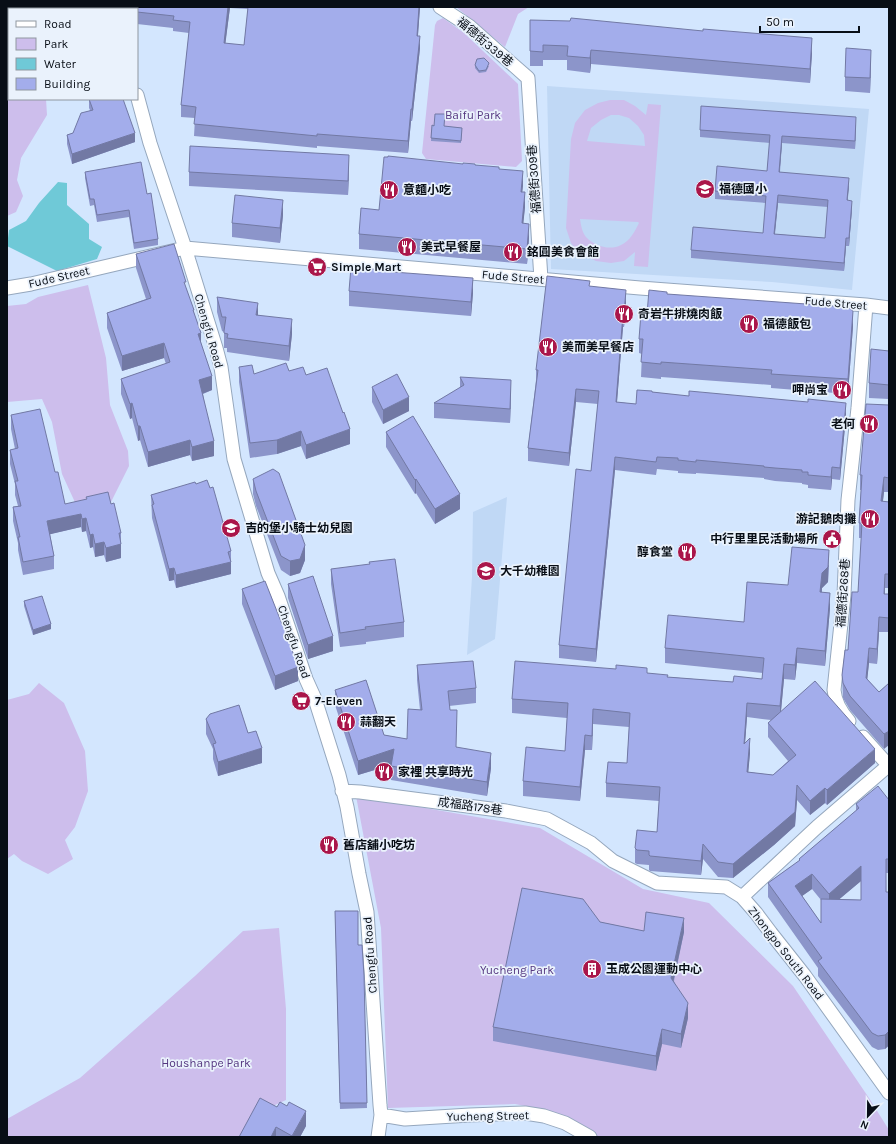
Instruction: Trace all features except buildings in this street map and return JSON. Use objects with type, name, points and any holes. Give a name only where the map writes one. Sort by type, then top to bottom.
[{"type":"street","name":"福德街339巷","points":[[440,7],[469,26],[528,78]]},
{"type":"street","name":"福德街309巷","points":[[528,78],[541,279]]},
{"type":"street","name":"Chengfu Road","points":[[138,99],[150,143],[216,348],[234,459],[268,573],[278,596],[306,679],[315,699],[339,775],[347,807],[359,874],[368,912],[381,1115],[378,1137]]},
{"type":"street","name":"Fude Street","points":[[7,288],[31,284],[185,248],[889,308]]},
{"type":"street","name":"福德街268巷","points":[[866,305],[858,408],[848,500],[844,595],[834,690],[835,700],[843,715],[889,765]]},
{"type":"street","name":"Zhongpo South Road","points":[[889,765],[817,827],[742,897],[805,976],[889,1093]]},
{"type":"street","name":"成福路178巷","points":[[342,791],[506,811],[547,819],[591,843],[613,861],[657,883],[726,888],[742,897]]},
{"type":"street","name":"Yucheng Street","points":[[381,1115],[405,1119],[525,1113],[544,1116],[565,1123],[590,1137]]},
{"type":"shaded area","name":"福德國小","points":[[547,86],[869,109],[852,290],[772,282],[551,269]]},
{"type":"shaded area","name":"大千幼稚園","points":[[507,497],[495,639],[467,655],[472,577],[473,512]]},
{"type":"green space","points":[[456,7],[529,7],[518,14],[505,47]]},
{"type":"green space","name":"Baifu Park","points":[[443,18],[464,33],[518,84],[522,161],[516,167],[426,159],[422,153],[435,25],[437,21]]},
{"type":"green space","points":[[7,60],[8,100],[46,100],[47,115],[21,158],[17,180],[23,196],[16,212],[7,216]]},
{"type":"green space","points":[[610,100],[624,100],[635,106],[646,115],[648,104],[661,105],[648,267],[634,266],[635,252],[624,261],[611,263],[596,261],[579,253],[571,243],[566,228],[571,139],[575,123],[585,110],[598,103]],"holes":[[[611,115],[619,115],[629,118],[638,126],[644,135],[645,146],[587,141],[591,128],[601,120]],[[580,219],[638,222],[639,223],[632,236],[627,241],[617,247],[612,248],[602,247],[589,240],[583,231]]]},
{"type":"green space","points":[[88,285],[106,358],[110,405],[128,451],[129,466],[108,508],[79,511],[62,474],[52,422],[42,399],[7,402],[7,306],[26,304],[38,297]]},
{"type":"green space","points":[[39,683],[64,703],[85,751],[88,791],[75,827],[65,840],[73,859],[48,874],[22,861],[14,854],[7,859],[7,700],[29,694]]},
{"type":"green space","name":"Yucheng Park","points":[[356,796],[540,828],[643,889],[709,903],[793,986],[869,1098],[889,1130],[889,1137],[596,1137],[591,1131],[545,1110],[515,1104],[388,1108],[381,928]]},
{"type":"green space","name":"Houshanpe Park","points":[[279,928],[286,1009],[286,1100],[262,1111],[241,1137],[7,1137],[7,1119],[80,1078],[195,976],[243,931]]},
{"type":"water","points":[[58,182],[67,183],[67,205],[89,224],[89,239],[102,247],[97,259],[57,271],[7,246],[9,230],[26,221],[39,203]]},
{"type":"place","name":"福德國小","points":[[705,189]]},
{"type":"place","name":"意麵小吃","points":[[389,190]]},
{"type":"place","name":"美式早餐屋","points":[[407,247]]},
{"type":"place","name":"銘圓美食會館","points":[[513,252]]},
{"type":"place","name":"Simple Mart","points":[[317,267]]},
{"type":"place","name":"奇岩牛排燒肉飯","points":[[624,314]]},
{"type":"place","name":"福德飯包","points":[[749,324]]},
{"type":"place","name":"美而美早餐店","points":[[548,347]]},
{"type":"place","name":"呷尚宝","points":[[842,390]]},
{"type":"place","name":"老何","points":[[869,424]]},
{"type":"place","name":"游記鵝肉攤","points":[[870,519]]},
{"type":"place","name":"吉的堡小騎士幼兒園","points":[[231,528]]},
{"type":"place","name":"中行里里民活動場所","points":[[832,539]]},
{"type":"place","name":"醇食堂","points":[[687,552]]},
{"type":"place","name":"大千幼稚園","points":[[486,571]]},
{"type":"place","name":"7-Eleven","points":[[301,701]]},
{"type":"place","name":"蒜翻天","points":[[346,722]]},
{"type":"place","name":"家裡 共享時光","points":[[384,772]]},
{"type":"place","name":"舊店舖小吃坊","points":[[329,845]]},
{"type":"place","name":"玉成公園運動中心","points":[[592,969]]}]
